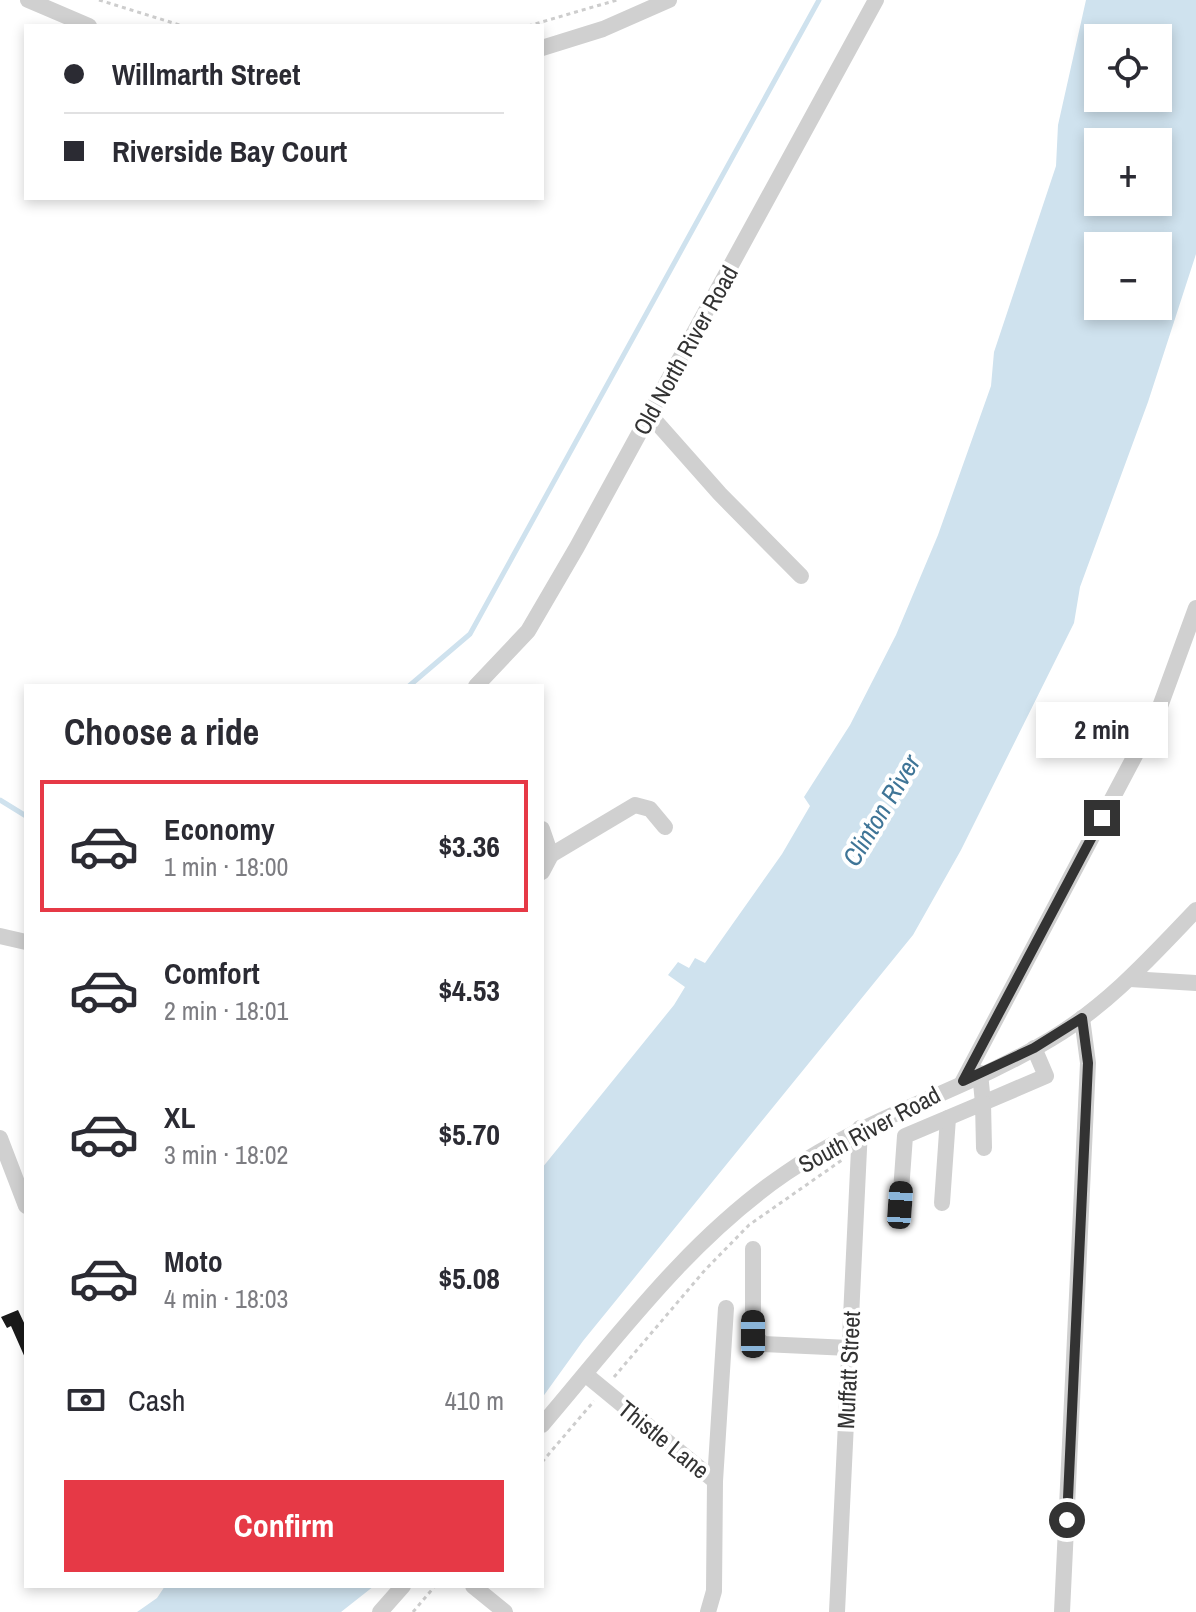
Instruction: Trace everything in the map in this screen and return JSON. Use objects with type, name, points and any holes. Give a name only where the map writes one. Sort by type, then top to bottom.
[{"type":"street","points":[[28,0],[84,24]]},
{"type":"street","points":[[544,47],[603,29],[669,0]]},
{"type":"street","name":"Old North River Road","points":[[478,684],[528,631],[650,415],[876,0]]},
{"type":"street","points":[[650,415],[702,475],[801,576]]},
{"type":"street","points":[[963,1081],[1158,712],[1196,608]]},
{"type":"street","points":[[544,868],[551,855],[635,805],[650,809],[665,827]]},
{"type":"street","points":[[544,835],[551,855]]},
{"type":"street","name":"South River Road","points":[[544,1423],[718,1226],[787,1172],[860,1128],[1034,1048],[1082,1018],[1130,979],[1196,910]]},
{"type":"street","points":[[0,936],[24,942]]},
{"type":"street","points":[[1130,979],[1196,983]]},
{"type":"street","points":[[1062,1612],[1088,1063],[1082,1018]]},
{"type":"street","points":[[900,1205],[905,1136],[1046,1076],[1034,1048]]},
{"type":"street","points":[[980,1073],[984,1148]]},
{"type":"street","points":[[942,1203],[948,1118]]},
{"type":"street","name":"Muffatt Street","points":[[837,1612],[860,1128]]},
{"type":"street","points":[[0,1138],[24,1201]]},
{"type":"street","points":[[753,1249],[753,1334],[763,1344],[849,1348]]},
{"type":"street","points":[[715,1481],[726,1308]]},
{"type":"street","name":"Thistle Lane","points":[[585,1374],[715,1481],[714,1591],[708,1612]]},
{"type":"street","points":[[380,1612],[401,1588]]},
{"type":"street","points":[[475,1588],[505,1612]]},
{"type":"path","points":[[99,0],[177,24]]},
{"type":"path","points":[[535,24],[617,0]]},
{"type":"path","points":[[544,1460],[705,1270],[749,1225],[859,1149]]},
{"type":"path","points":[[413,1612],[433,1588]]},
{"type":"water","name":"Clinton River","points":[[1086,0],[1196,0],[1196,254],[1148,402],[1080,587],[1074,623],[961,850],[913,935],[583,1341],[544,1395],[544,1166],[674,1005],[685,987],[668,975],[678,962],[689,968],[695,958],[705,963],[782,854],[810,806],[804,797],[850,725],[896,635],[938,535],[991,386],[994,352],[1056,166],[1058,125]]},
{"type":"water","points":[[164,1588],[371,1588],[341,1612],[137,1612],[157,1598]]},
{"type":"building","points":[[18,1310],[24,1323],[24,1355],[11,1326],[7,1328],[1,1317]]},
{"type":"waterway","points":[[411,684],[470,634],[819,0]]},
{"type":"waterway","points":[[0,800],[24,815]]},
{"type":"route","points":[[1067,1520],[1088,1063],[1082,1018],[1034,1048],[963,1081],[1102,818]]}]
